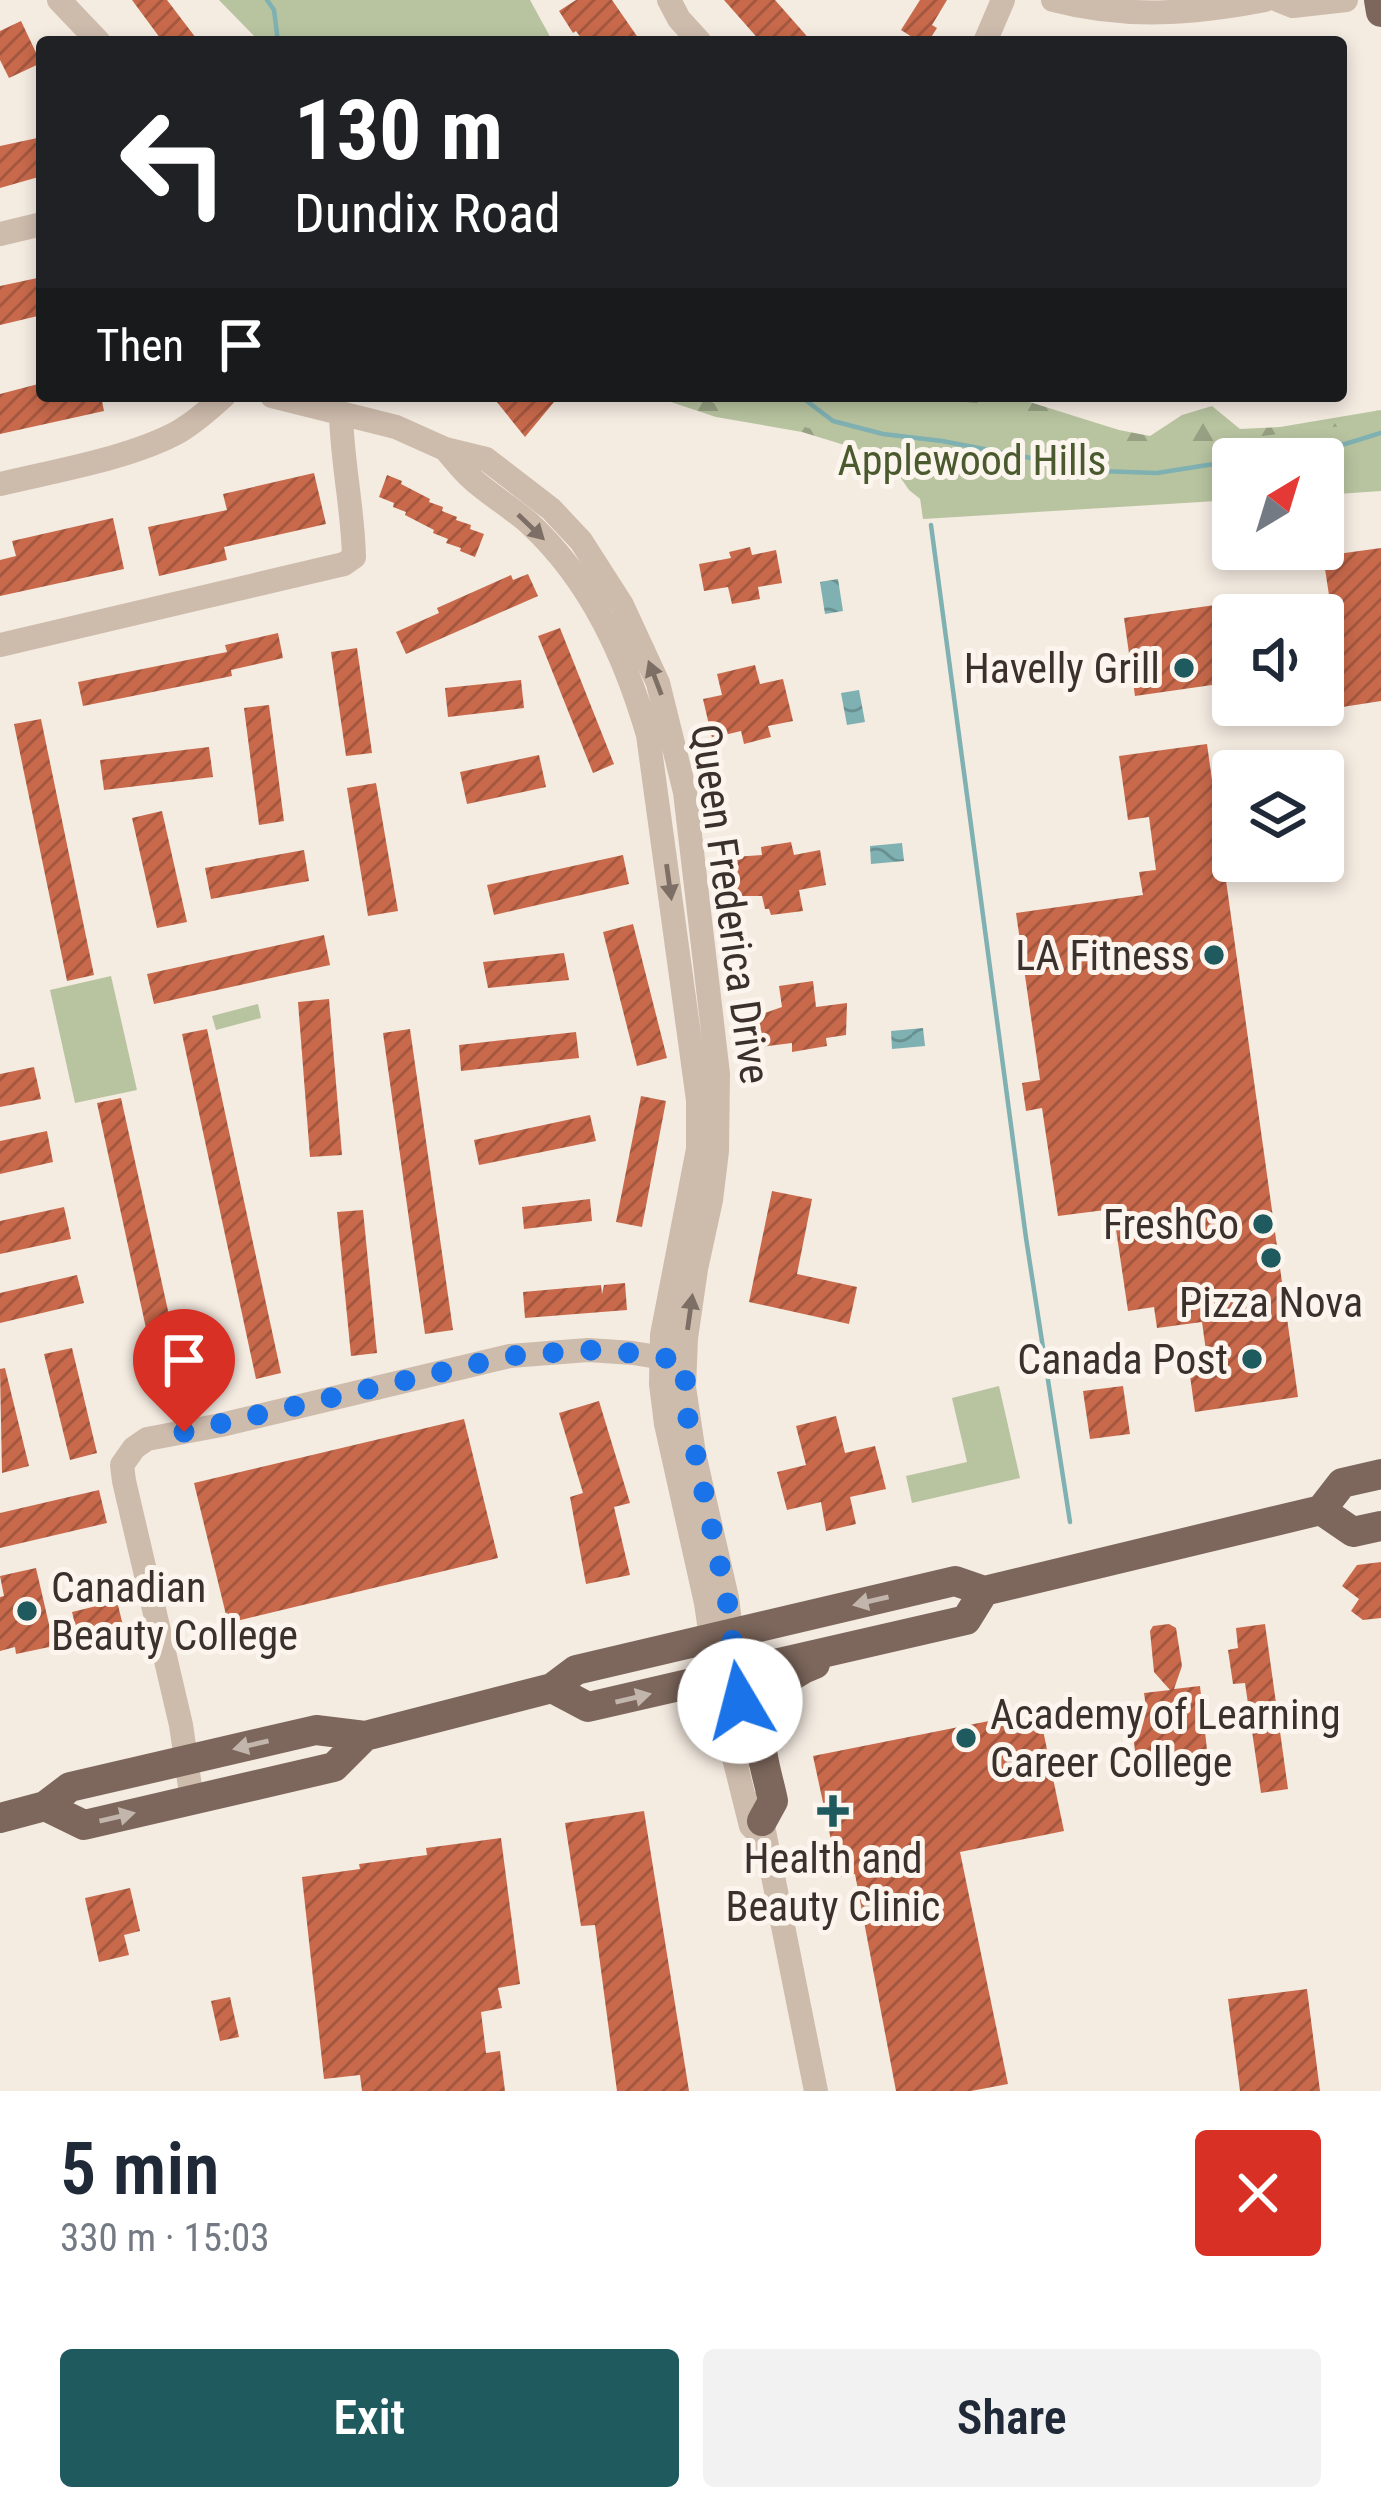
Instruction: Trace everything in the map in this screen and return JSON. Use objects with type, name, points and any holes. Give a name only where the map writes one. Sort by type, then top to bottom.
[{"type":"main road","points":[[1379,0],[1381,12]]},
{"type":"main road","points":[[0,1818],[45,1806],[70,1787],[316,1730],[365,1736],[552,1688],[576,1670],[955,1581],[984,1591],[1321,1510],[1342,1483],[1381,1474]]},
{"type":"main road","points":[[1321,1510],[1353,1532],[1381,1526]]},
{"type":"main road","points":[[552,1688],[588,1708],[966,1620],[984,1591]]},
{"type":"main road","points":[[764,1832],[773,1801],[760,1737],[769,1705],[795,1673],[853,1646]]},
{"type":"main road","points":[[45,1806],[84,1825],[334,1767],[365,1736]]},
{"type":"street","points":[[59,0],[93,36]]},
{"type":"street","points":[[669,0],[695,36]]},
{"type":"street","points":[[988,36],[1003,0]]},
{"type":"street","points":[[1053,0],[1107,11],[1161,14],[1265,0]]},
{"type":"street","points":[[1278,0],[1293,6],[1346,0]]},
{"type":"street","points":[[0,234],[36,225]]},
{"type":"street","points":[[0,484],[132,450],[177,433],[218,402]]},
{"type":"street","name":"Queen Frederica Drive","points":[[295,402],[396,427],[445,449],[471,478],[531,525],[574,574],[615,642],[633,683],[648,735],[698,1100],[698,1149],[662,1335],[672,1360],[666,1424],[706,1603],[721,1636],[752,1826],[764,1832],[816,2091]]},
{"type":"street","points":[[0,645],[344,564],[354,556],[354,530],[340,414]]},
{"type":"street","points":[[192,1800],[178,1711],[124,1480],[122,1466],[129,1455],[147,1439],[510,1356],[588,1350],[672,1360]]},
{"type":"green space","points":[[219,0],[530,0],[550,36],[254,36]]},
{"type":"green space","name":"Applewood Hills","points":[[671,402],[1029,402],[1150,436],[1182,415],[1212,406],[1240,429],[1381,410],[1381,488],[1344,470],[1344,438],[1212,438],[1212,463],[934,510],[909,490],[887,458],[802,432],[716,417]]},
{"type":"green space","name":"Applewood Hills","points":[[711,402],[964,402],[1061,417],[1133,452],[1212,442],[1212,501],[923,519],[914,456]]},
{"type":"green space","name":"Applewood Hills","points":[[1381,421],[1381,491],[1344,494],[1344,438],[1245,438]]},
{"type":"green space","points":[[111,976],[137,1090],[75,1103],[50,990]]},
{"type":"green space","points":[[258,1004],[261,1018],[216,1030],[212,1016]]},
{"type":"green space","points":[[999,1386],[1020,1478],[912,1503],[906,1476],[967,1462],[952,1398]]},
{"type":"water","points":[[838,579],[843,611],[825,614],[820,582]]},
{"type":"water","points":[[859,690],[865,722],[847,725],[841,693]]},
{"type":"water","points":[[902,843],[904,861],[871,864],[870,846]]},
{"type":"water","points":[[923,1028],[925,1046],[892,1049],[891,1031]]},
{"type":"building","points":[[132,0],[167,0],[194,36],[159,36]]},
{"type":"building","points":[[576,0],[612,0],[637,36],[580,36],[559,11]]},
{"type":"building","points":[[724,0],[775,0],[807,36],[756,36]]},
{"type":"building","points":[[920,0],[947,0],[932,25],[937,28],[932,36],[910,36],[901,30]]},
{"type":"building","points":[[21,21],[36,52],[36,65],[9,78],[0,60],[0,31]]},
{"type":"building","points":[[36,138],[36,178],[0,188],[0,146]]},
{"type":"building","points":[[36,278],[36,316],[0,325],[0,286]]},
{"type":"building","points":[[36,385],[36,402],[102,402],[104,411],[0,434],[0,394]]},
{"type":"building","points":[[497,402],[554,402],[525,437]]},
{"type":"building","points":[[314,473],[326,524],[224,547],[227,560],[159,576],[148,527],[227,510],[223,494]]},
{"type":"building","points":[[387,475],[484,534],[475,557],[379,497]]},
{"type":"building","points":[[113,518],[124,569],[0,596],[0,560],[16,556],[12,541]]},
{"type":"building","points":[[750,547],[752,555],[776,550],[782,583],[758,587],[760,599],[732,604],[728,587],[704,591],[699,564],[731,558],[729,552]]},
{"type":"building","points":[[1381,548],[1381,701],[1344,707],[1344,594],[1329,594],[1325,570],[1344,570],[1344,553]]},
{"type":"building","points":[[528,574],[538,596],[406,654],[396,632],[511,575],[513,580]]},
{"type":"building","points":[[1212,605],[1212,685],[1135,696],[1124,618]]},
{"type":"building","points":[[560,628],[614,764],[593,773],[538,636]]},
{"type":"building","points":[[278,633],[283,658],[231,670],[232,676],[83,706],[78,682],[227,652],[225,645]]},
{"type":"building","points":[[357,648],[372,753],[346,756],[331,652]]},
{"type":"building","points":[[755,665],[760,684],[783,679],[793,721],[768,726],[771,737],[744,744],[741,731],[712,738],[703,699],[722,695],[717,674]]},
{"type":"building","points":[[521,680],[524,708],[448,717],[445,688]]},
{"type":"building","points":[[269,705],[284,821],[259,825],[244,708]]},
{"type":"building","points":[[41,719],[94,975],[67,981],[14,724]]},
{"type":"building","points":[[1207,744],[1212,780],[1212,882],[1226,882],[1298,1397],[1195,1412],[1190,1376],[1209,1373],[1202,1322],[1157,1328],[1154,1307],[1128,1311],[1113,1209],[1058,1216],[1042,1108],[1026,1111],[1022,1083],[1040,1080],[1016,913],[1143,895],[1139,872],[1156,870],[1149,817],[1128,820],[1119,756]]},
{"type":"building","points":[[209,747],[213,777],[104,790],[100,760]]},
{"type":"building","points":[[539,755],[546,787],[467,804],[460,772]]},
{"type":"building","points":[[376,783],[398,911],[368,916],[347,788]]},
{"type":"building","points":[[162,811],[187,922],[157,928],[132,818]]},
{"type":"building","points":[[791,842],[794,855],[820,850],[826,885],[799,890],[803,911],[771,915],[762,896],[735,896],[734,857],[762,855],[761,847]]},
{"type":"building","points":[[304,850],[309,881],[211,899],[205,868]]},
{"type":"building","points":[[623,855],[629,884],[494,915],[487,885]]},
{"type":"building","points":[[633,924],[667,1058],[637,1066],[603,932]]},
{"type":"building","points":[[324,935],[330,965],[154,1004],[147,974]]},
{"type":"building","points":[[564,953],[569,980],[488,988],[483,962]]},
{"type":"building","points":[[813,981],[816,1007],[847,1003],[846,1035],[826,1038],[827,1046],[792,1052],[792,1043],[760,1047],[750,1018],[782,1007],[779,986]]},
{"type":"building","points":[[329,999],[342,1155],[310,1157],[298,1002]]},
{"type":"building","points":[[207,1029],[281,1373],[256,1379],[182,1034]]},
{"type":"building","points":[[410,1029],[453,1330],[425,1334],[383,1033]]},
{"type":"building","points":[[576,1032],[579,1058],[461,1071],[459,1045]]},
{"type":"building","points":[[34,1067],[41,1099],[0,1107],[0,1074]]},
{"type":"building","points":[[641,1096],[666,1101],[642,1227],[616,1222]]},
{"type":"building","points":[[121,1098],[184,1383],[159,1388],[97,1103]]},
{"type":"building","points":[[590,1115],[596,1141],[479,1165],[474,1140]]},
{"type":"building","points":[[47,1131],[53,1162],[0,1174],[0,1141]]},
{"type":"building","points":[[772,1191],[812,1199],[797,1274],[857,1287],[849,1324],[749,1302]]},
{"type":"building","points":[[590,1199],[592,1221],[524,1229],[522,1207]]},
{"type":"building","points":[[64,1207],[71,1239],[0,1254],[0,1221]]},
{"type":"building","points":[[363,1210],[377,1353],[351,1356],[337,1212]]},
{"type":"building","points":[[77,1275],[84,1303],[0,1323],[0,1293]]},
{"type":"building","points":[[625,1283],[627,1310],[525,1318],[523,1292],[601,1285],[602,1294],[604,1285]]},
{"type":"building","points":[[72,1348],[97,1453],[70,1460],[44,1354]]},
{"type":"building","points":[[5,1368],[29,1466],[2,1473],[0,1369]]},
{"type":"building","points":[[1123,1386],[1130,1434],[1090,1439],[1083,1391]]},
{"type":"building","points":[[599,1401],[630,1503],[614,1507],[630,1575],[586,1584],[570,1497],[583,1493],[559,1413]]},
{"type":"building","points":[[836,1416],[845,1453],[875,1446],[886,1489],[850,1497],[856,1524],[826,1531],[821,1502],[787,1510],[777,1472],[806,1465],[796,1426]]},
{"type":"building","points":[[464,1419],[498,1558],[228,1623],[194,1483]]},
{"type":"building","points":[[99,1490],[107,1523],[0,1548],[0,1513]]},
{"type":"building","points":[[1381,1562],[1381,1618],[1363,1620],[1351,1611],[1359,1599],[1342,1586],[1357,1565]]},
{"type":"building","name":"Canadian Beauty College","points":[[36,1568],[54,1646],[16,1654],[15,1647],[0,1651],[0,1597],[4,1596],[0,1576]]},
{"type":"building","points":[[117,1601],[127,1642],[82,1653],[72,1612]]},
{"type":"building","points":[[1265,1624],[1288,1789],[1261,1793],[1245,1683],[1233,1684],[1228,1650],[1238,1648],[1236,1628]]},
{"type":"building","points":[[1153,1626],[1176,1628],[1182,1666],[1174,1689],[1200,1686],[1209,1768],[1138,1776],[1130,1709],[1146,1707],[1144,1693],[1170,1690],[1154,1672],[1150,1631]]},
{"type":"building","points":[[1039,1711],[1064,1831],[960,1852],[1008,2084],[971,2091],[896,2091],[855,1874],[839,1877],[813,1756]]},
{"type":"building","points":[[644,1811],[689,2091],[617,2091],[595,1925],[581,1926],[565,1823]]},
{"type":"building","points":[[501,1838],[520,1984],[498,1988],[502,2008],[481,2012],[486,2053],[500,2051],[505,2091],[362,2091],[360,2075],[324,2079],[302,1877],[427,1855],[426,1848]]},
{"type":"building","points":[[130,1888],[140,1931],[124,1935],[129,1955],[99,1962],[85,1898]]},
{"type":"building","points":[[1307,1989],[1320,2091],[1240,2091],[1228,1999]]},
{"type":"building","points":[[230,1997],[239,2037],[220,2041],[211,2001]]},
{"type":"waterway","points":[[267,0],[274,10],[277,36]]},
{"type":"waterway","points":[[808,402],[833,421],[883,434],[1099,471],[1157,473],[1212,464]]},
{"type":"waterway","points":[[1344,444],[1381,433]]},
{"type":"waterway","points":[[931,525],[1026,1238],[1070,1522]]},
{"type":"place","name":"Havelly Grill","points":[[1184,668]]},
{"type":"place","name":"LA Fitness","points":[[1214,955]]},
{"type":"place","name":"FreshCo","points":[[1263,1224]]},
{"type":"place","name":"Pizza Nova","points":[[1271,1258]]},
{"type":"place","name":"Canada Post","points":[[1252,1359]]},
{"type":"place","name":"Canadian Beauty College","points":[[27,1611]]},
{"type":"place","name":"Academy of Learning Career College","points":[[966,1738]]},
{"type":"place","name":"Health and Beauty Clinic","points":[[833,1811]]},
{"type":"route","points":[[184,1432],[510,1356],[588,1350],[684,1361],[688,1419],[727,1598],[740,1701]]}]
